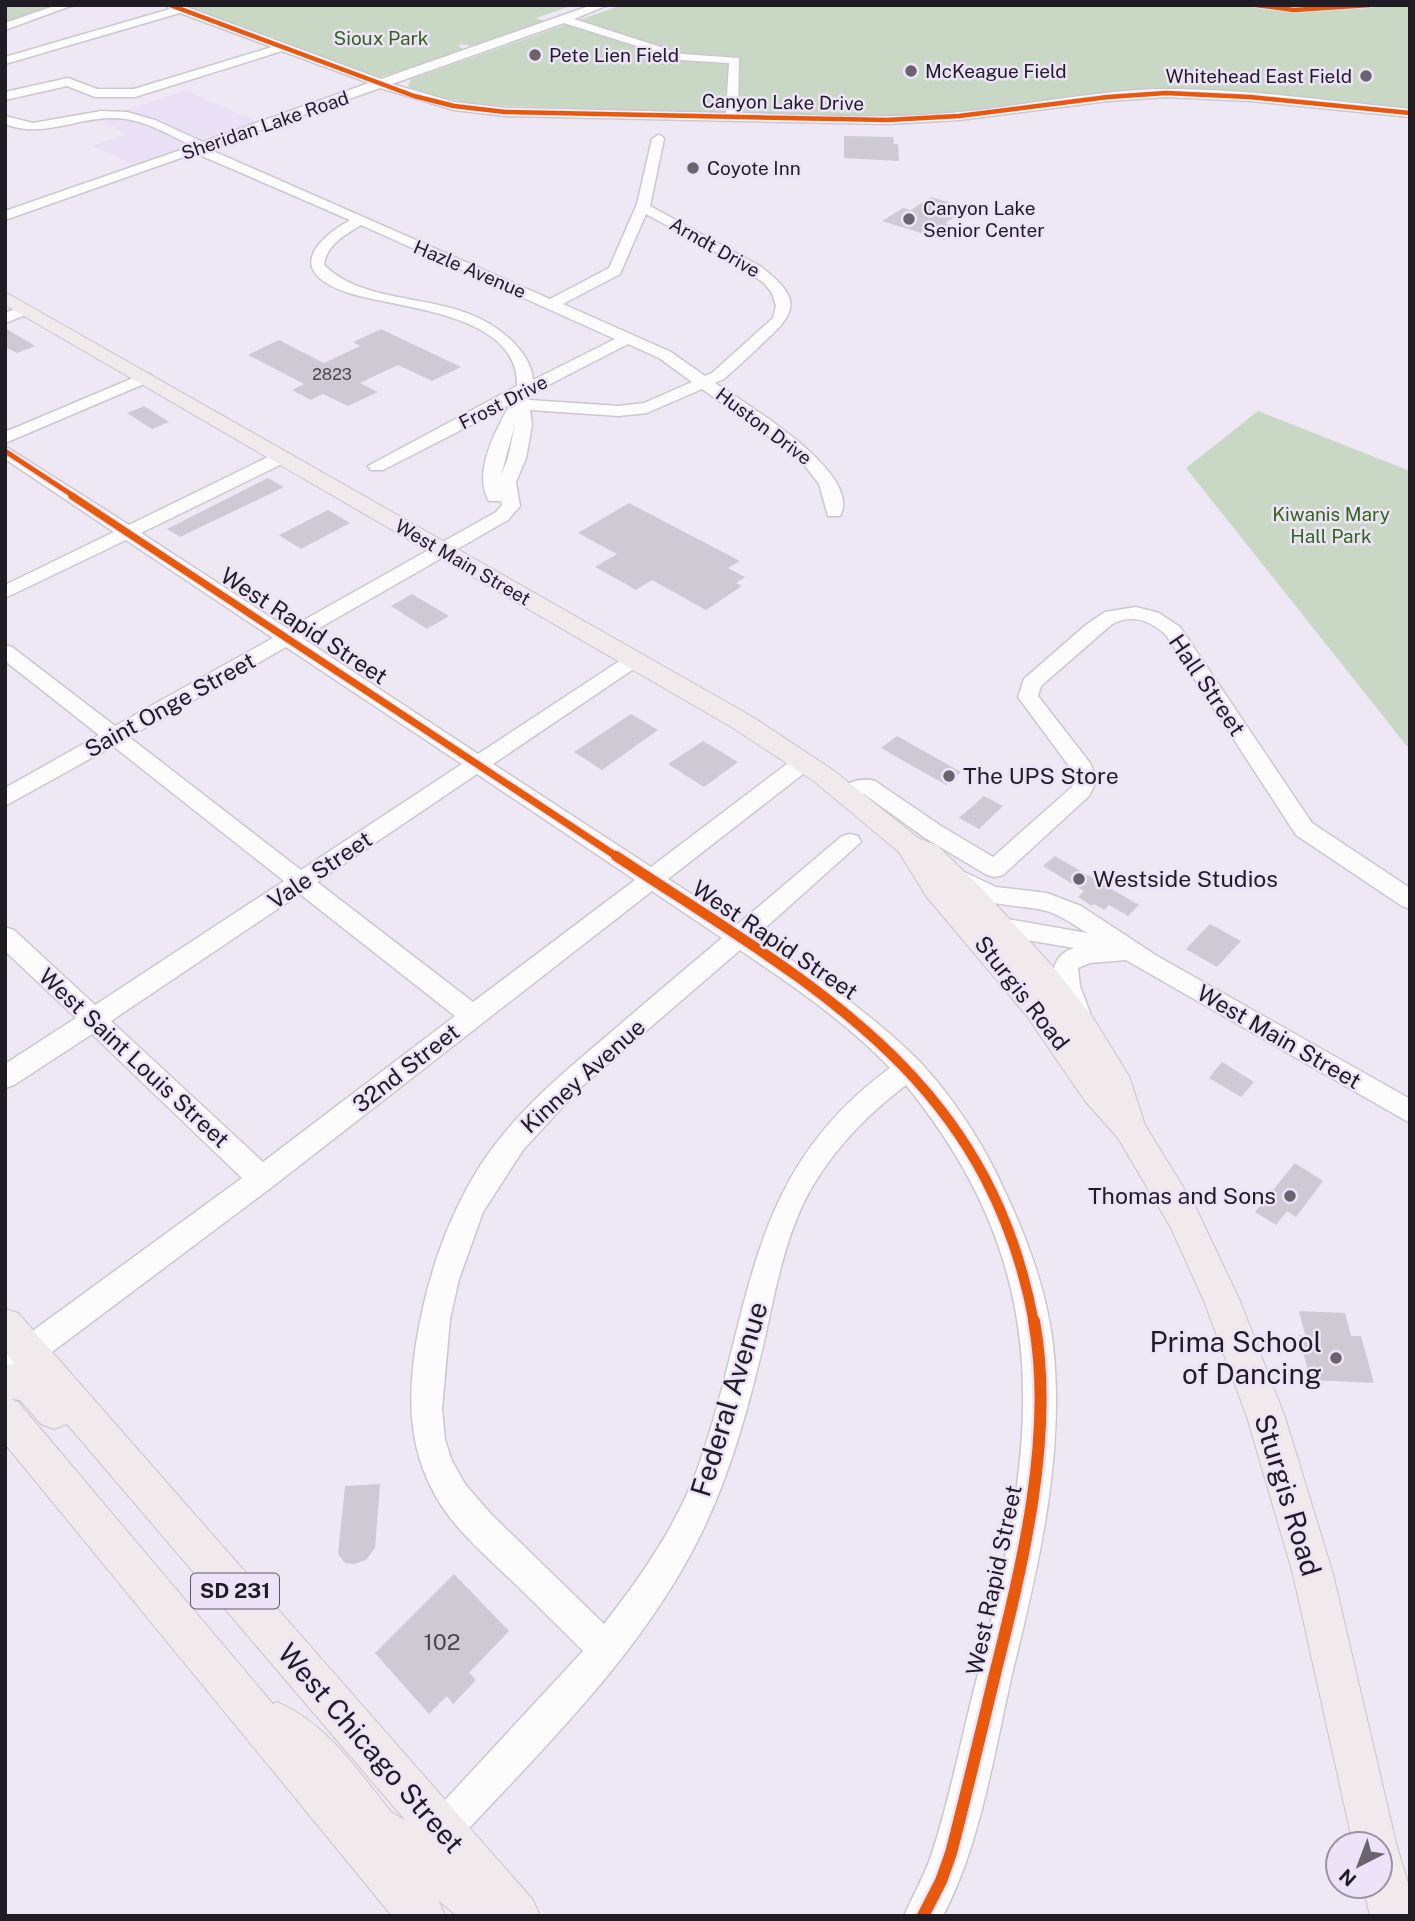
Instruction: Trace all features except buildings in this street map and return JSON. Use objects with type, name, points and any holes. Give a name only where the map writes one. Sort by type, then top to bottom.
[{"type":"main road","name":"West Main Street","points":[[5,297],[16,314],[145,378],[742,722],[848,794],[911,852],[928,853],[946,869]]},
{"type":"main road","name":"Sturgis Road","points":[[911,852],[936,889],[1044,977],[1082,1027],[1118,1085],[1130,1128]]},
{"type":"main road","name":"Sturgis Road","points":[[946,869],[1096,1092],[1130,1128],[1184,1219],[1222,1301],[1266,1417],[1313,1574],[1373,1830]]},
{"type":"main road","name":"West Chicago Street","points":[[10,1357],[154,1497],[517,1916]]},
{"type":"main road","name":"SD 231","points":[[5,1415],[408,1899]]},
{"type":"main road","points":[[240,1697],[316,1753],[375,1828],[397,1843],[420,1841],[442,1830]]},
{"type":"main road","points":[[408,1899],[425,1875],[454,1881],[488,1916]]},
{"type":"street","points":[[5,27],[68,5]]},
{"type":"street","name":"Sheridan Lake Road","points":[[5,216],[603,5]]},
{"type":"street","points":[[5,61],[176,7]]},
{"type":"street","name":"Canyon Lake Drive","points":[[176,7],[380,84],[454,106],[563,118],[911,119],[1118,95],[1166,93],[1250,97],[1410,113]]},
{"type":"street","points":[[564,19],[685,58],[736,60],[732,118]]},
{"type":"street","points":[[5,96],[68,82],[95,93],[135,93],[283,47]]},
{"type":"street","name":"Hazle Avenue","points":[[5,120],[32,129],[80,118],[121,114],[629,338],[667,356],[704,381]]},
{"type":"street","points":[[551,304],[615,271],[643,208],[658,139]]},
{"type":"street","name":"Arndt Drive","points":[[643,208],[761,273],[774,283],[784,301],[783,315],[773,329],[722,372],[704,381]]},
{"type":"street","points":[[359,221],[336,236],[318,254],[317,266],[323,274],[355,290],[434,306],[482,324],[499,336],[518,358],[525,375],[523,398],[631,411],[647,408],[704,381]]},
{"type":"street","name":"Frost Drive","points":[[377,466],[523,398],[629,338]]},
{"type":"street","points":[[5,438],[145,378]]},
{"type":"street","name":"Huston Drive","points":[[704,381],[810,458],[831,490],[834,512]]},
{"type":"street","name":"Saint Onge Street","points":[[5,798],[506,513],[511,506],[507,482],[517,458],[524,425],[523,398]]},
{"type":"street","name":"West Rapid Street","points":[[5,451],[843,1008],[909,1068],[945,1112],[980,1166],[1011,1235],[1032,1309],[1040,1389],[1035,1476],[1017,1585],[951,1853],[941,1881],[923,1916]]},
{"type":"street","points":[[5,592],[282,457]]},
{"type":"street","name":"Hall Street","points":[[848,794],[867,786],[933,832],[995,869],[1084,785],[1085,774],[1032,704],[1027,693],[1029,688],[1037,678],[1108,619],[1119,614],[1147,614],[1164,622],[1172,631],[1304,829],[1410,900]]},
{"type":"street","points":[[5,652],[472,1016]]},
{"type":"street","name":"Vale Street","points":[[5,1078],[634,660]]},
{"type":"street","name":"32nd Street","points":[[10,1357],[262,1179],[804,762]]},
{"type":"street","points":[[911,852],[933,832]]},
{"type":"street","name":"Kinney Avenue","points":[[606,1649],[486,1532],[447,1485],[435,1461],[425,1413],[432,1329],[440,1290],[458,1231],[470,1205],[500,1158],[530,1120],[850,842]]},
{"type":"street","name":"West Main Street","points":[[946,869],[968,885],[991,895],[1047,902],[1073,912],[1149,963],[1410,1112]]},
{"type":"street","points":[[996,940],[1007,914],[1023,910],[1073,912]]},
{"type":"street","name":"West Saint Louis Street","points":[[5,936],[262,1179]]},
{"type":"street","name":"West Main Street","points":[[996,940],[1078,940],[1122,952],[1149,963]]},
{"type":"street","points":[[1082,1027],[1066,984],[1064,966],[1068,960],[1082,954],[1122,952]]},
{"type":"street","name":"Federal Avenue","points":[[408,1899],[442,1830],[606,1649],[672,1556],[704,1492],[718,1454],[773,1248],[794,1194],[808,1170],[841,1128],[878,1092],[909,1068]]},
{"type":"shaded area","points":[[186,91],[261,123],[136,166],[92,146],[128,134],[98,119]]},
{"type":"green space","points":[[5,5],[81,5],[5,27]]},
{"type":"green space","name":"Sioux Park","points":[[180,5],[574,5],[536,18],[546,22],[474,47],[462,44],[458,46],[466,50],[377,78],[275,41],[274,37],[261,35]]},
{"type":"green space","name":"Sioux Park","points":[[622,5],[1410,5],[1410,108],[1242,92],[1146,89],[946,113],[849,117],[480,105],[419,93],[408,86],[411,79]]},
{"type":"green space","name":"Kiwanis Mary Hall Park","points":[[1258,411],[1410,471],[1410,750],[1186,468]]},
{"type":"cycle path","points":[[170,5],[414,96],[454,106],[505,112],[887,120],[959,116],[1108,97],[1166,93],[1250,97],[1410,113]]},
{"type":"cycle path","points":[[1256,5],[1294,10],[1370,5]]},
{"type":"cycle path","points":[[5,451],[817,989],[885,1046],[915,1077],[966,1145],[1005,1222],[1028,1296],[1038,1348],[1039,1428],[1024,1546],[1007,1623],[951,1853],[941,1881],[923,1916]]},
{"type":"place","name":"Pete Lien Field","points":[[535,55]]},
{"type":"place","name":"McKeague Field","points":[[911,71]]},
{"type":"place","name":"Whitehead East Field","points":[[1366,76]]},
{"type":"place","name":"Coyote Inn","points":[[693,168]]},
{"type":"place","name":"Canyon Lake Senior Center","points":[[909,219]]},
{"type":"place","name":"The UPS Store","points":[[949,776]]},
{"type":"place","name":"Westside Studios","points":[[1079,879]]},
{"type":"place","name":"Thomas and Sons","points":[[1290,1196]]},
{"type":"place","name":"Prima School of Dancing","points":[[1336,1358]]}]
